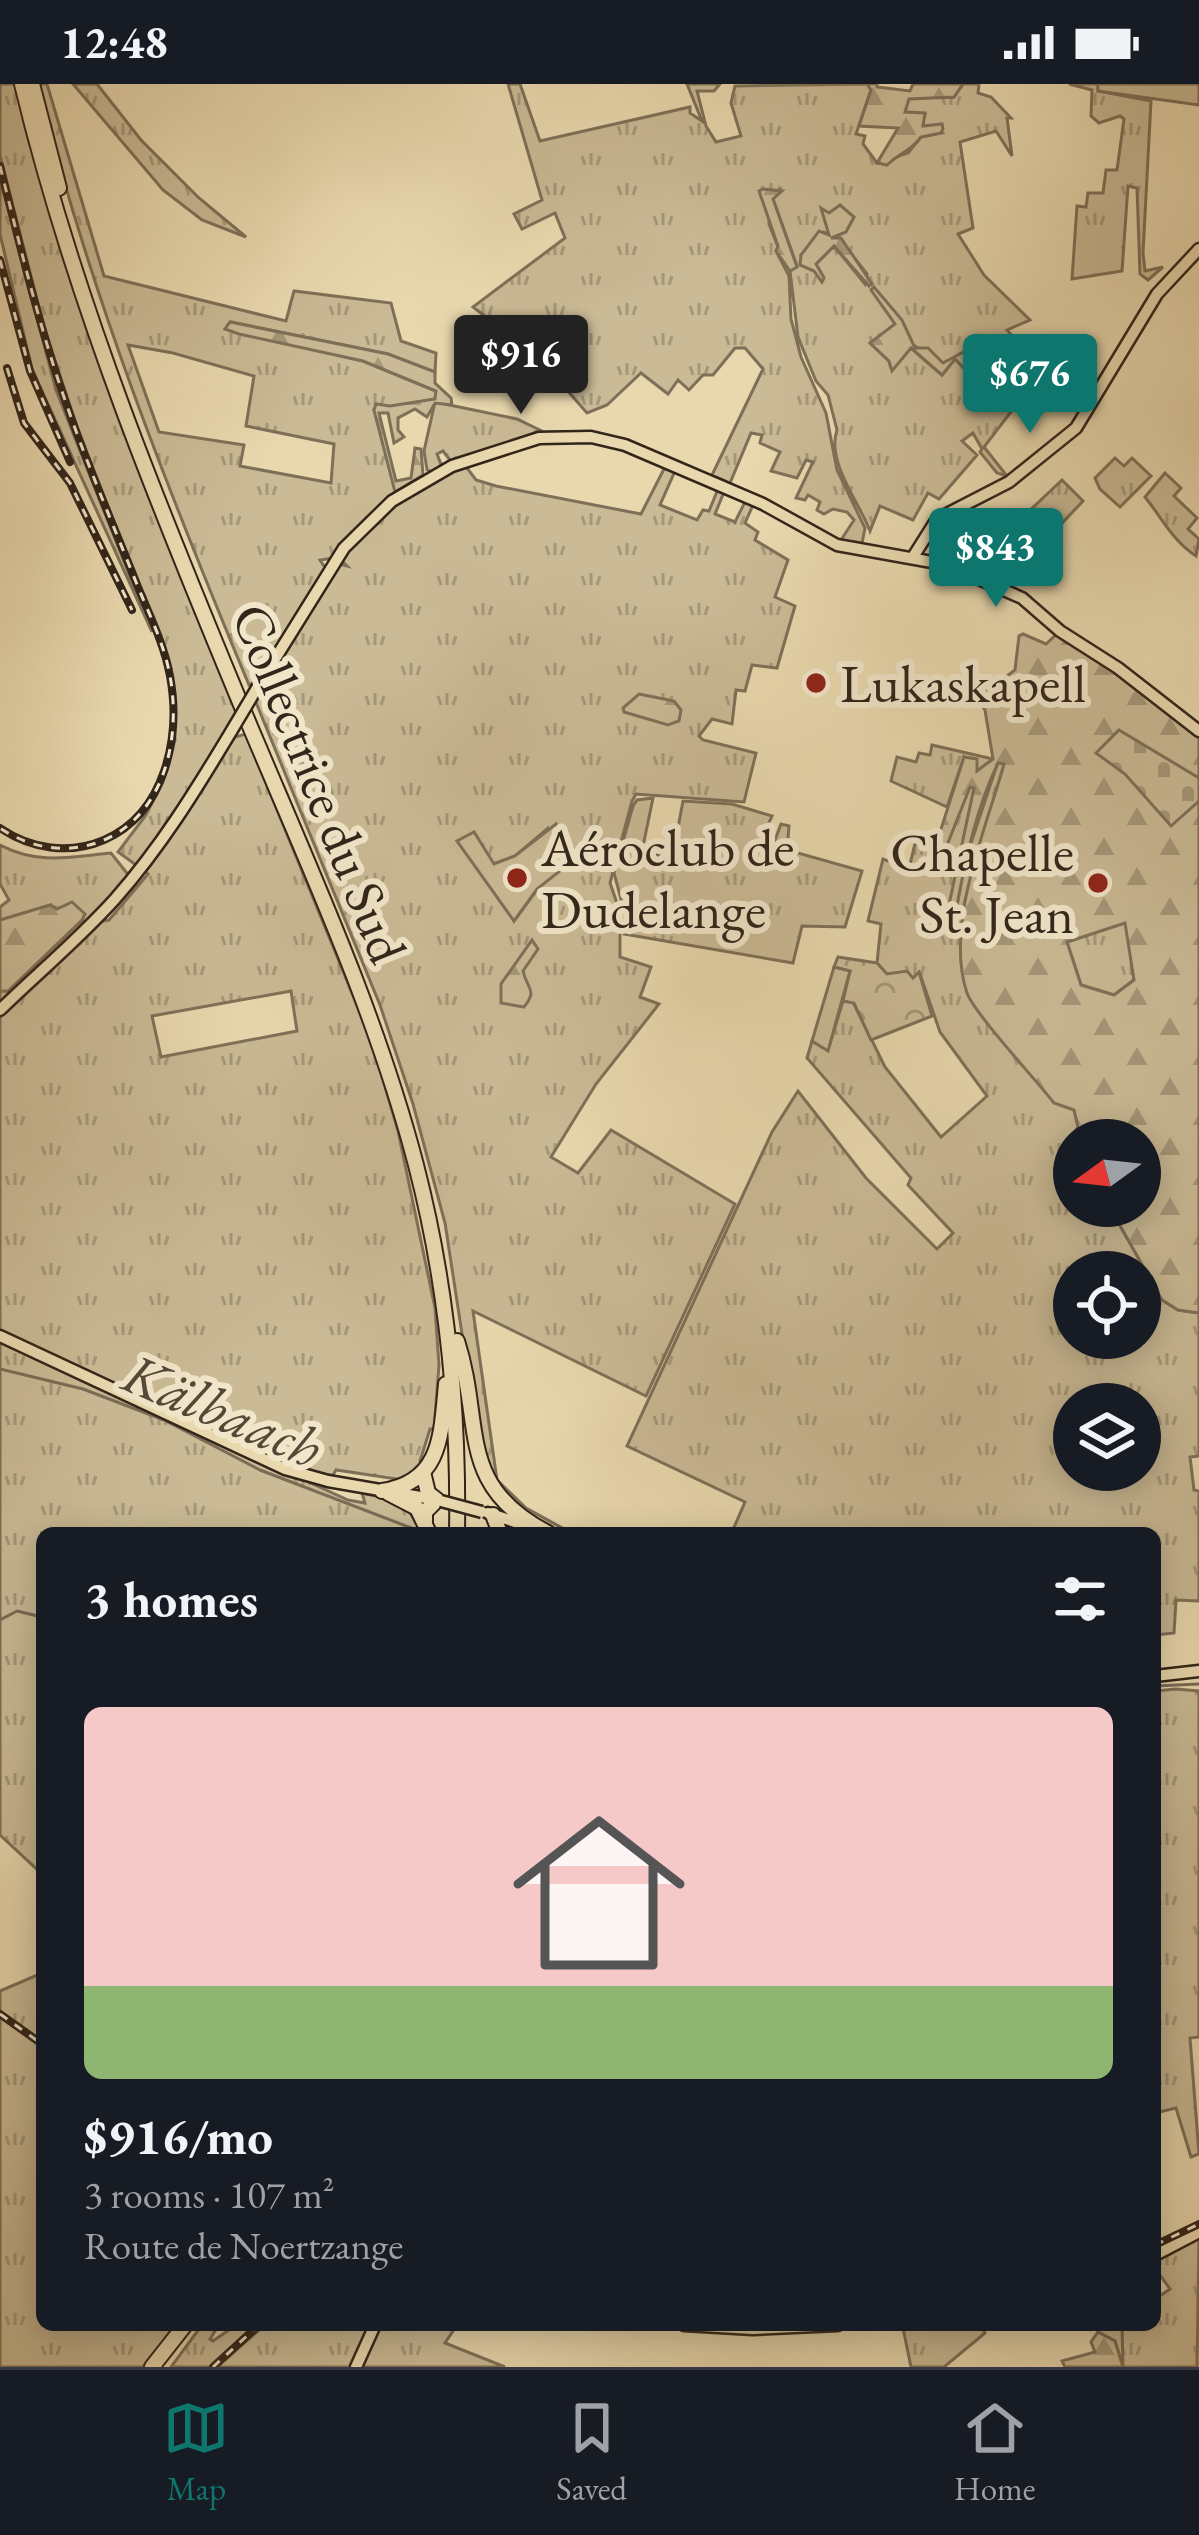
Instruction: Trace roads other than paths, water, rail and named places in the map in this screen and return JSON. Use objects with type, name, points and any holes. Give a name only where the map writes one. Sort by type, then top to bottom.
[{"type":"highway","name":"Collectrice du Sud","points":[[22,84],[84,297],[139,451],[381,1048],[420,1181],[453,1339]]},
{"type":"highway","name":"Collectrice du Sud","points":[[32,84],[81,260],[146,445],[343,922],[395,1062],[439,1225],[453,1339],[461,1527]]},
{"type":"highway","points":[[427,1527],[425,1512],[439,1501],[428,1493],[424,1476],[442,1418],[453,1339]]},
{"type":"highway","points":[[453,1339],[479,1455],[497,1498],[536,1527]]},
{"type":"highway","points":[[382,1491],[424,1476]]},
{"type":"highway","points":[[382,1491],[406,1499],[427,1527]]},
{"type":"highway","points":[[496,1527],[488,1513],[497,1498]]},
{"type":"highway","points":[[152,2367],[179,2331]]},
{"type":"highway","points":[[164,2367],[191,2331]]},
{"type":"main road","points":[[915,556],[937,519],[1010,482],[1076,428],[1157,294],[1199,249]]},
{"type":"main road","points":[[0,1010],[96,919],[171,829],[344,548],[392,501],[429,477],[527,440],[591,437],[652,455],[852,550],[915,556],[1006,588],[1199,731]]},
{"type":"main road","points":[[0,1336],[285,1468],[439,1501],[529,1527]]},
{"type":"main road","points":[[1161,1675],[1199,1671]]},
{"type":"main road","points":[[1161,2252],[1199,2232]]},
{"type":"main road","points":[[356,2367],[372,2331]]},
{"type":"waterway","name":"Kälbaach","points":[[0,1369],[83,1389],[164,1420],[260,1470],[409,1527]]},
{"type":"waterway","points":[[0,1620],[17,1611],[36,1616]]},
{"type":"waterway","name":"Kälbaach","points":[[1161,1686],[1199,1684]]},
{"type":"waterway","points":[[1122,2331],[1123,2367]]},
{"type":"railway","points":[[0,166],[66,403],[164,652],[173,699],[164,770],[155,792],[125,828],[91,845],[64,848],[24,841],[0,828]]},
{"type":"railway","points":[[0,260],[30,371],[70,462]]},
{"type":"railway","points":[[7,368],[24,423],[70,483],[132,610]]},
{"type":"railway","points":[[0,2014],[36,2040]]},
{"type":"railway","points":[[1161,2242],[1199,2224]]},
{"type":"railway","points":[[213,2367],[252,2331]]},
{"type":"place","name":"Lukaskapell","points":[[816,683]]},
{"type":"place","name":"Aéroclub de Dudelange","points":[[517,878]]},
{"type":"place","name":"Chapelle St. Jean","points":[[1098,883]]}]
